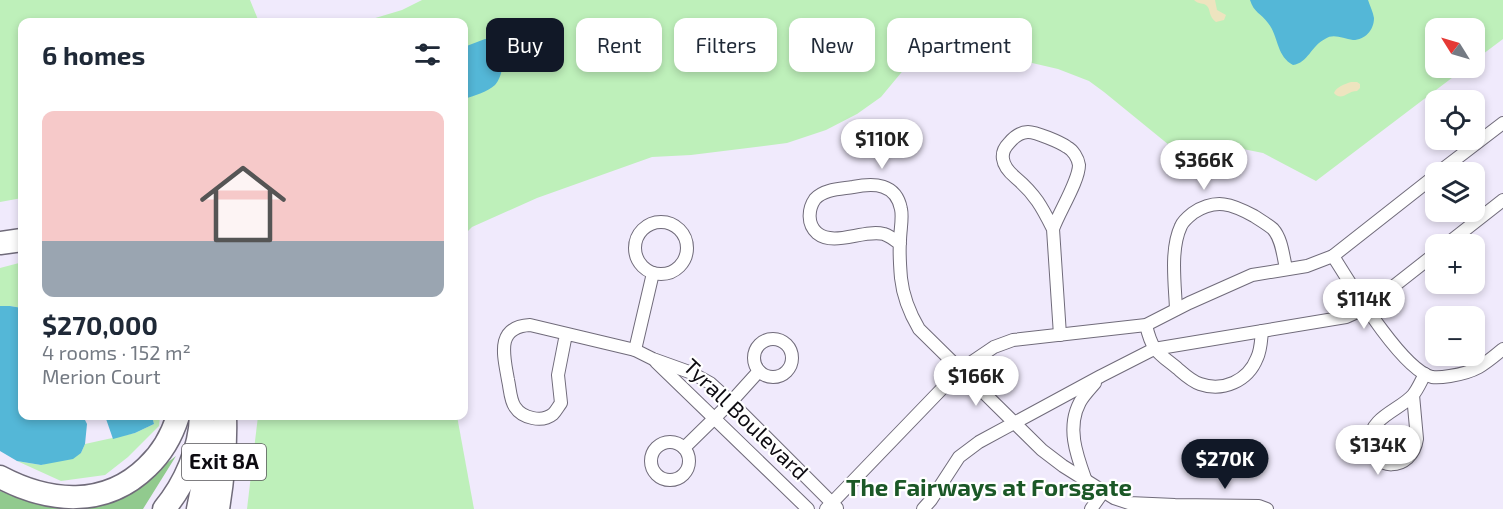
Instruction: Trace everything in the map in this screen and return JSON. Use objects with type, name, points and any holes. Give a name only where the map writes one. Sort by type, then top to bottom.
[{"type":"highway","points":[[0,477],[42,494],[83,498],[102,494],[139,475],[166,444],[177,420]]},
{"type":"highway","points":[[164,509],[179,488],[190,465],[197,443],[200,420]]},
{"type":"highway","points":[[198,509],[209,455],[213,420]]},
{"type":"highway","name":"Exit 8A","points":[[218,509],[224,463],[225,420]]},
{"type":"street","points":[[1452,162],[1503,123]]},
{"type":"street","points":[[1053,229],[1078,173],[1079,162],[1068,147],[1031,132],[1017,135],[1004,149],[1002,158],[1004,165],[1030,190],[1041,205],[1053,229],[1060,335]]},
{"type":"street","points":[[900,244],[884,234],[830,239],[823,237],[811,226],[809,218],[812,203],[824,192],[869,184],[883,187],[891,192],[902,209],[900,244],[902,291],[906,307],[919,329],[1042,450],[1086,482],[1114,498],[1130,503],[1177,507],[1259,506],[1267,509]]},
{"type":"street","points":[[832,507],[960,370],[994,347],[1013,340],[1146,325],[1252,275],[1307,266],[1333,256],[1425,184]]},
{"type":"street","points":[[1460,234],[1503,200]]},
{"type":"street","points":[[1176,309],[1174,250],[1182,223],[1199,209],[1213,204],[1224,204],[1236,207],[1262,221],[1273,230],[1280,241],[1286,268]]},
{"type":"street","points":[[668,222],[677,226],[684,234],[688,244],[687,254],[683,264],[675,271],[665,274],[653,273],[646,270],[639,262],[635,252],[636,242],[640,232],[648,225],[668,222]]},
{"type":"street","points":[[1333,256],[1366,308],[1405,358],[1419,372],[1440,378],[1466,374],[1486,363],[1503,349]]},
{"type":"street","points":[[924,509],[959,457],[979,442],[1154,349],[1346,317],[1366,308],[1425,262]]},
{"type":"street","points":[[635,350],[653,273]]},
{"type":"street","name":"Tyrall Boulevard","points":[[566,334],[558,375],[561,402],[551,416],[543,419],[528,417],[521,413],[513,406],[503,349],[512,330],[530,325],[635,350],[692,373],[710,383],[723,410],[808,509]]},
{"type":"street","points":[[1146,325],[1154,349],[1191,379],[1201,384],[1225,386],[1245,377],[1252,368],[1260,351],[1262,331]]},
{"type":"street","name":"Tyrall Boulevard","points":[[653,359],[723,410],[832,507]]},
{"type":"street","points":[[684,448],[759,371]]},
{"type":"street","points":[[1413,395],[1417,439],[1413,452],[1397,465],[1383,462],[1372,451],[1371,432],[1379,422],[1413,395],[1425,374]]},
{"type":"street","points":[[1086,482],[1075,448],[1073,432],[1076,409],[1101,376]]},
{"type":"street","points":[[1091,509],[1103,492]]},
{"type":"green space","points":[[0,0],[250,0],[257,18],[18,18],[18,199],[0,202]]},
{"type":"green space","points":[[422,0],[1503,0],[1503,39],[1485,52],[1485,18],[1425,18],[1425,78],[1452,78],[1436,90],[1425,90],[1425,98],[1316,181],[1263,153],[1218,144],[1169,145],[1089,81],[1058,69],[1032,63],[1032,18],[887,18],[887,72],[902,72],[881,97],[857,114],[826,130],[787,143],[691,155],[652,157],[537,198],[472,227],[468,231],[468,18],[375,18],[402,10]]},
{"type":"green space","points":[[18,263],[18,307],[0,306],[0,268]]},
{"type":"green space","points":[[153,420],[160,420],[159,426],[128,457],[105,475],[61,481],[17,461],[41,465],[81,453],[85,444],[135,433],[154,424]]},
{"type":"green space","points":[[258,420],[458,420],[474,509],[247,509]]},
{"type":"green space","points":[[176,456],[143,509],[0,509],[0,491],[30,502],[77,506],[131,491]]},
{"type":"sand","points":[[1194,0],[1215,0],[1217,10],[1226,15],[1224,20],[1216,22],[1207,6]]},
{"type":"sand","points":[[1351,82],[1360,84],[1357,91],[1342,96],[1334,93],[1339,87]]},
{"type":"water","points":[[1250,0],[1368,0],[1374,22],[1368,34],[1361,38],[1353,40],[1335,36],[1328,37],[1302,61],[1293,65],[1283,57],[1272,28]]},
{"type":"water","points":[[486,39],[486,72],[501,72],[500,76],[495,85],[468,98],[468,45]]},
{"type":"water","points":[[0,306],[10,306],[18,307],[18,420],[85,420],[87,424],[85,444],[81,453],[73,459],[41,465],[17,461],[0,451]]},
{"type":"water","points":[[106,420],[153,420],[154,424],[135,433],[113,439]]},
{"type":"district","name":"The Fairways at Forsgate","points":[[989,488]]}]
